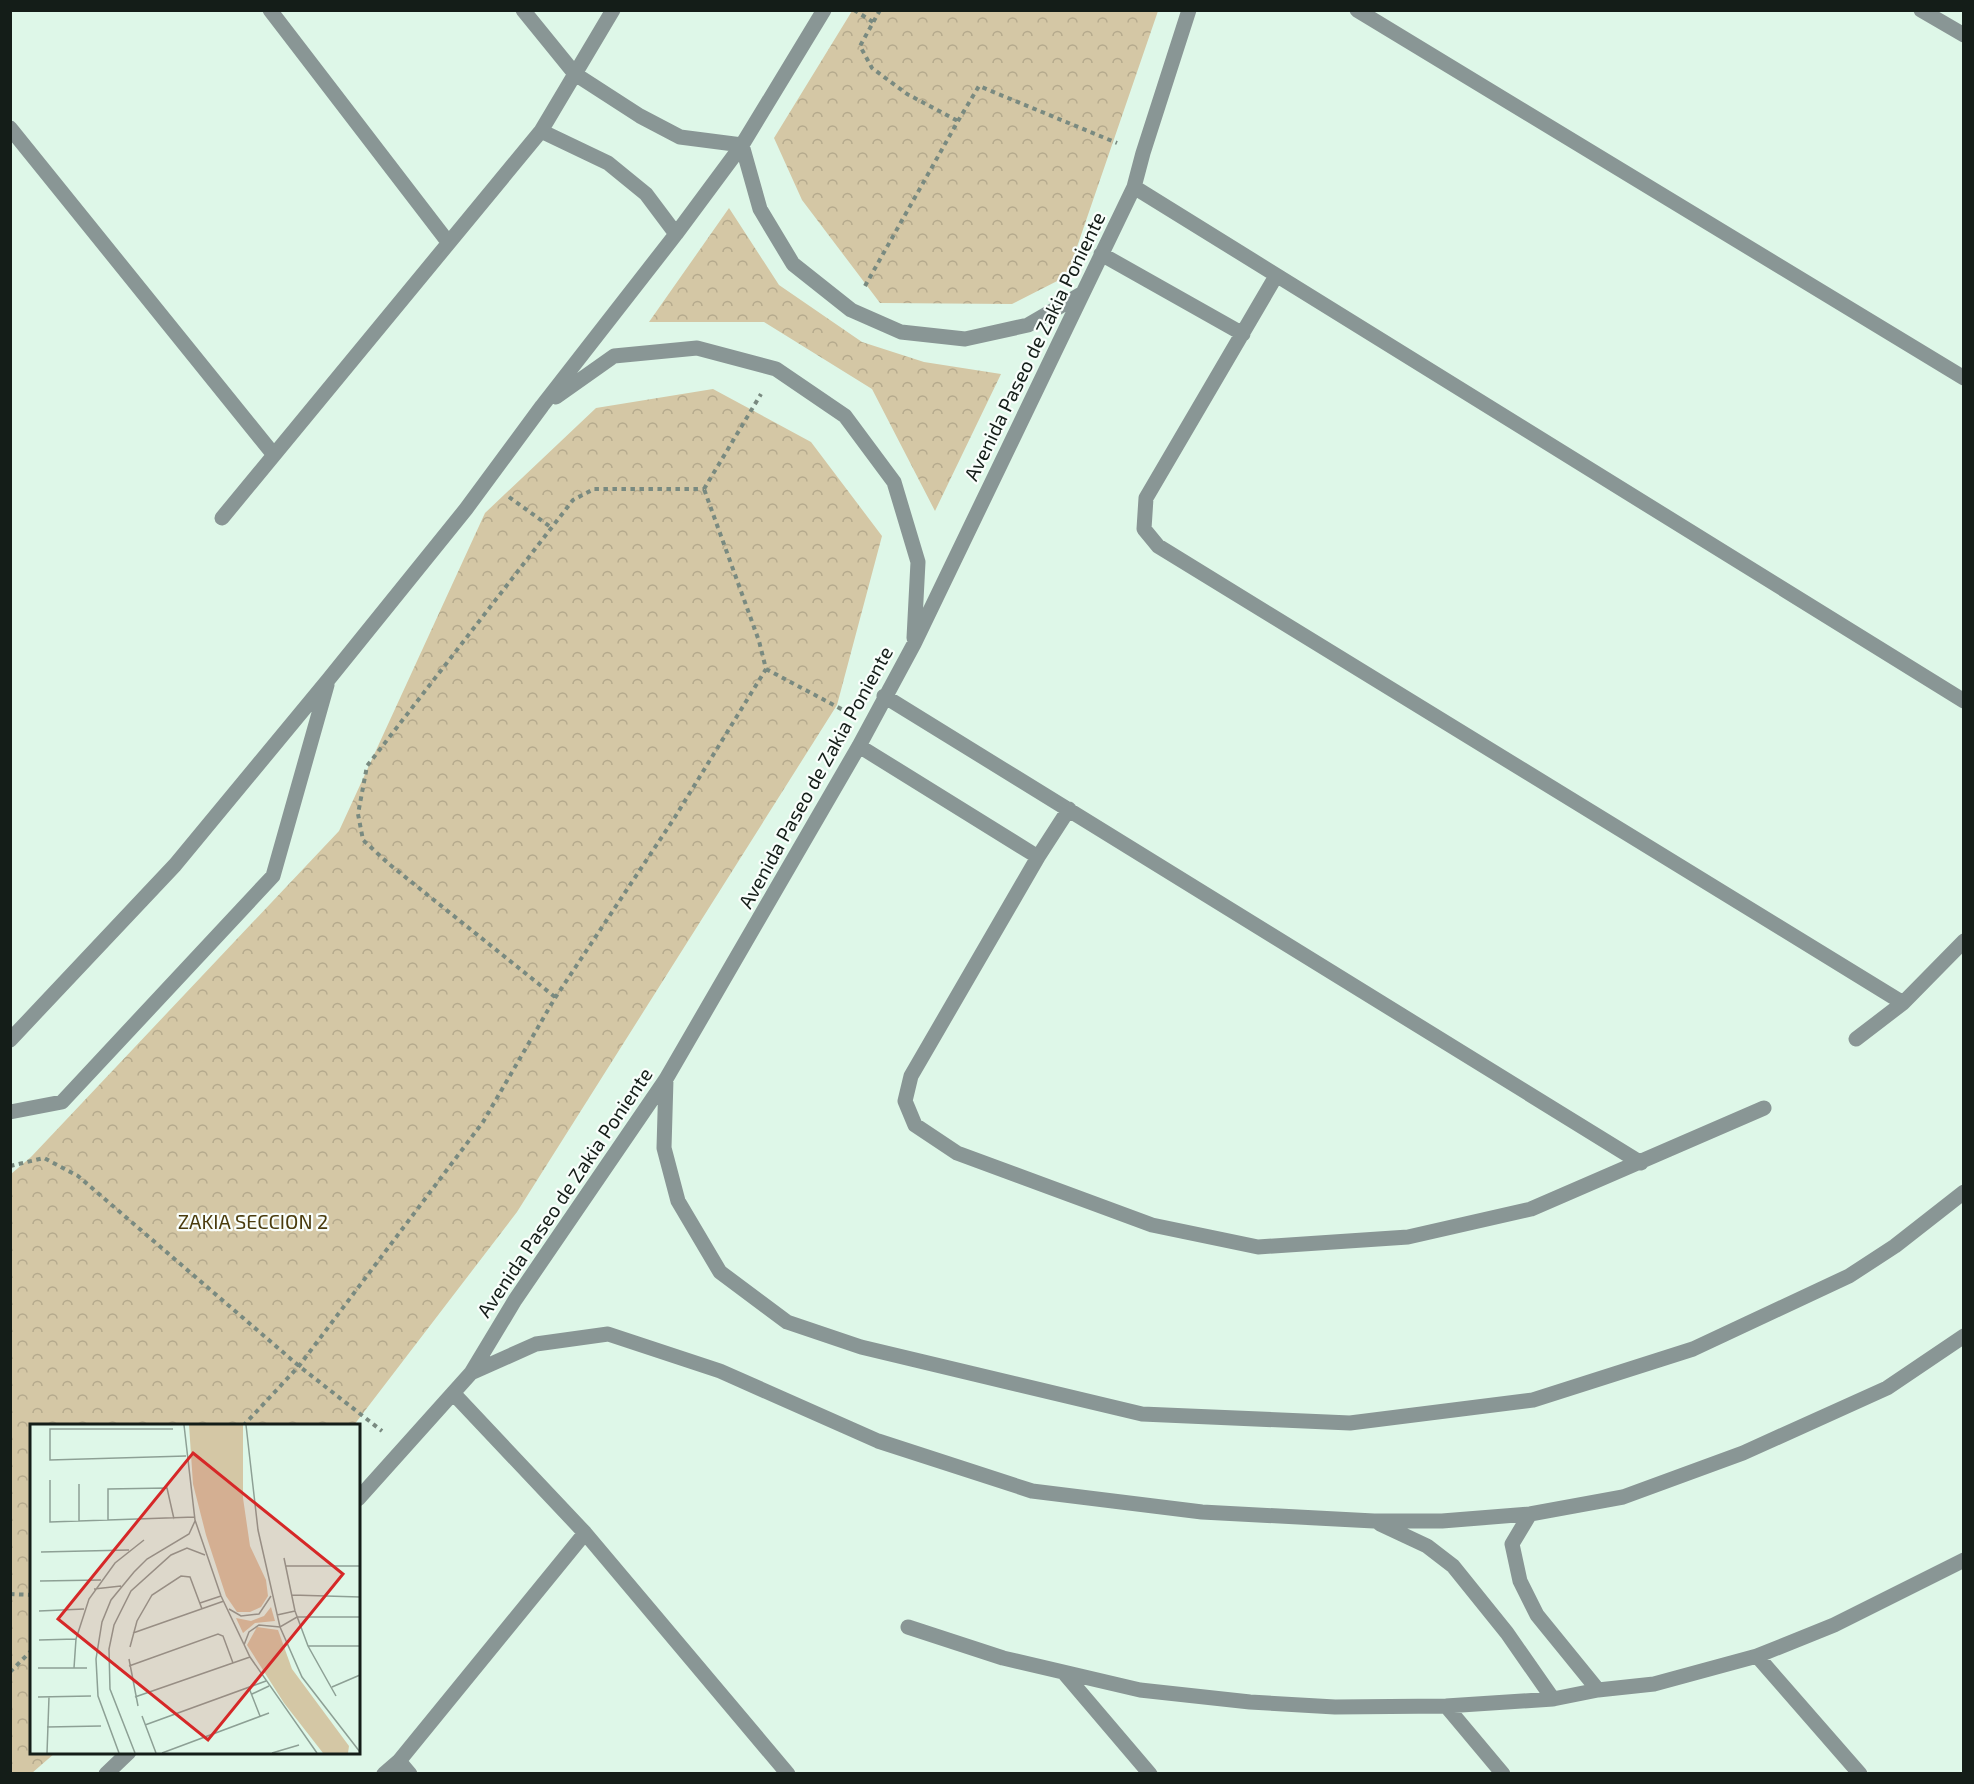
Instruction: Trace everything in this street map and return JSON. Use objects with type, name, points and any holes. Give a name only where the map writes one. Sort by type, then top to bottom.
[{"type":"street","points":[[270,10],[448,242]]},
{"type":"street","points":[[523,10],[575,74],[640,116],[680,137],[742,145]]},
{"type":"street","points":[[222,518],[541,131],[613,10]]},
{"type":"street","points":[[10,1040],[174,865],[466,509],[742,145],[824,10]]},
{"type":"street","name":"Avenida Paseo de Zakia Poniente","points":[[360,1497],[471,1373],[515,1300],[666,1079],[859,746],[914,644],[1134,187],[1189,10]]},
{"type":"street","points":[[1921,10],[1964,35]]},
{"type":"street","points":[[1359,11],[1964,378]]},
{"type":"street","points":[[10,128],[274,455]]},
{"type":"street","points":[[541,131],[608,163],[646,194],[676,234]]},
{"type":"street","points":[[742,145],[760,208],[793,264],[851,310],[901,332],[965,339],[1028,325],[1083,293]]},
{"type":"street","points":[[1134,187],[1964,700]]},
{"type":"street","points":[[1101,254],[1243,334]]},
{"type":"street","points":[[1276,276],[1146,498],[1144,530],[1158,546],[1903,1003]]},
{"type":"street","points":[[542,406],[614,356],[697,348],[776,369],[845,416],[894,483],[918,562],[914,644]]},
{"type":"street","points":[[10,1112],[62,1102],[273,876],[328,680]]},
{"type":"street","points":[[884,696],[1641,1163]]},
{"type":"street","points":[[859,746],[1038,857]]},
{"type":"street","points":[[1069,809],[1038,857],[911,1076],[905,1101],[915,1125],[957,1153],[1152,1225],[1258,1247],[1408,1237],[1531,1209],[1764,1108]]},
{"type":"street","points":[[1856,1039],[1903,1003],[1964,941]]},
{"type":"street","points":[[666,1079],[663,1148],[678,1201],[720,1272],[787,1322],[861,1347],[1142,1414],[1350,1423],[1533,1400],[1693,1349],[1849,1276],[1895,1246],[1964,1192]]},
{"type":"street","points":[[471,1373],[536,1344],[608,1334],[720,1371],[878,1441],[1032,1491],[1202,1512],[1374,1521],[1442,1521],[1530,1514],[1623,1497],[1743,1453],[1887,1388],[1964,1336]]},
{"type":"street","points":[[453,1393],[585,1533],[788,1773]]},
{"type":"street","points":[[1530,1514],[1512,1544],[1520,1581],[1537,1615],[1598,1690]]},
{"type":"street","points":[[1374,1521],[1427,1546],[1453,1566],[1507,1633],[1553,1698]]},
{"type":"street","points":[[384,1773],[399,1761],[585,1533]]},
{"type":"street","points":[[908,1627],[1003,1658],[1140,1690],[1250,1702],[1335,1707],[1446,1706],[1553,1698],[1654,1684],[1757,1656],[1834,1625],[1964,1560]]},
{"type":"street","points":[[1757,1656],[1860,1773]]},
{"type":"street","points":[[1064,1673],[1150,1773]]},
{"type":"street","points":[[1446,1706],[1503,1773]]},
{"type":"street","points":[[106,1773],[127,1754]]},
{"type":"street","points":[[399,1761],[410,1773]]},
{"type":"path","points":[[854,10],[873,22]]},
{"type":"path","points":[[880,10],[860,46],[872,68],[907,94],[958,121]]},
{"type":"path","points":[[851,310],[980,86],[1143,153]]},
{"type":"path","points":[[704,489],[776,369]]},
{"type":"path","points":[[487,481],[552,528]]},
{"type":"path","points":[[555,998],[389,864],[363,840],[358,814],[367,766],[573,500],[594,489],[704,489]]},
{"type":"path","points":[[244,1424],[299,1366],[483,1122],[555,998],[675,816],[766,669],[759,641],[704,489]]},
{"type":"path","points":[[766,669],[820,699]]},
{"type":"path","points":[[10,1166],[44,1158],[78,1176],[299,1366],[405,1447]]},
{"type":"path","points":[[10,1594],[30,1595]]},
{"type":"path","points":[[10,1672],[30,1652]]},
{"type":"green space","points":[[852,11],[1158,11],[1067,276],[1012,304],[880,303],[802,200],[774,138]]},
{"type":"green space","points":[[729,208],[779,285],[862,342],[924,362],[1001,374],[935,511],[872,389],[764,322],[649,322]]},
{"type":"green space","name":"ZAKIA SECCION 2","points":[[713,389],[811,442],[882,536],[837,705],[517,1212],[355,1424],[30,1424],[30,1754],[54,1754],[32,1773],[11,1773],[11,1174],[31,1157],[339,831],[485,513],[596,408]]}]
